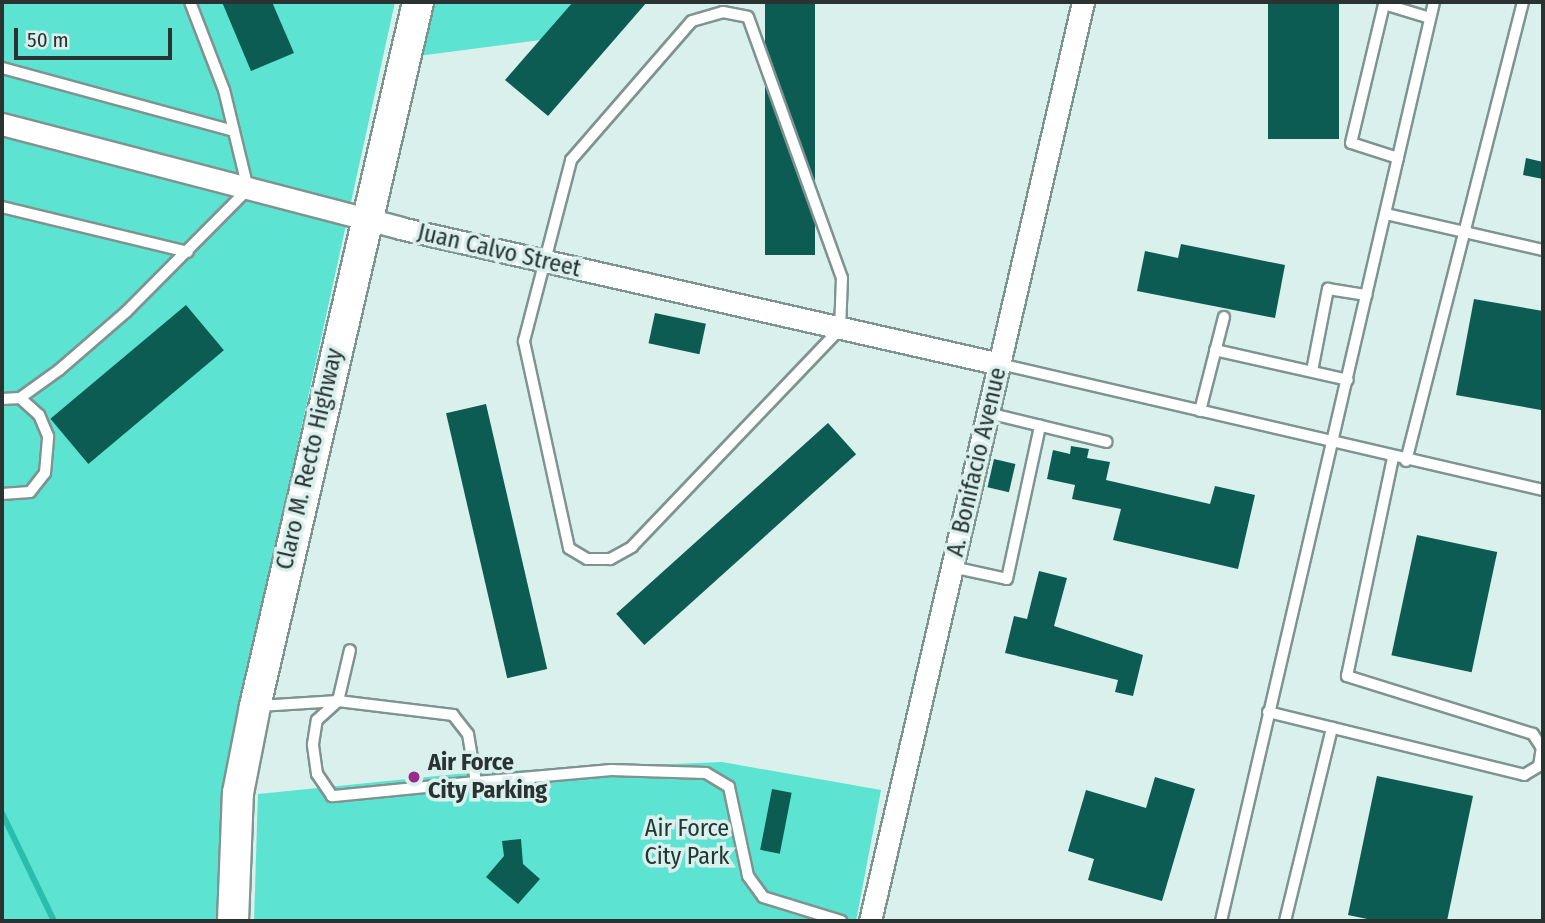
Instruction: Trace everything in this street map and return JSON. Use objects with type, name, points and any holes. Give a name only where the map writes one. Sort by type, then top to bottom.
[{"type":"main road","name":"Claro M. Recto Highway","points":[[233,921],[238,793],[255,706],[365,219],[418,2]]},
{"type":"street","name":"A. Bonifacio Avenue","points":[[870,921],[1083,2]]},
{"type":"street","name":"Juan Calvo Street","points":[[2,124],[365,219],[1000,364]]},
{"type":"lane","points":[[2,399],[20,398],[126,312],[248,189],[234,131],[190,2]]},
{"type":"lane","points":[[1222,921],[1268,712],[1334,443],[1434,2]]},
{"type":"lane","points":[[1406,461],[1523,2]]},
{"type":"lane","points":[[1398,158],[1351,143],[1384,4],[1430,18]]},
{"type":"lane","points":[[740,13],[748,17],[842,278],[840,329],[632,547],[610,559],[587,559],[569,548],[524,341],[571,160],[692,21],[740,13]]},
{"type":"lane","points":[[2,68],[234,131]]},
{"type":"lane","points":[[2,207],[188,252]]},
{"type":"lane","points":[[1386,214],[1543,250]]},
{"type":"lane","points":[[1312,371],[1328,289],[1367,295]]},
{"type":"lane","points":[[1200,411],[1224,317]]},
{"type":"lane","points":[[1216,350],[1348,380]]},
{"type":"lane","points":[[1000,364],[1406,461],[1543,490]]},
{"type":"lane","points":[[2,494],[30,492],[45,473],[48,436],[38,415],[20,398]]},
{"type":"lane","points":[[988,413],[1107,442]]},
{"type":"lane","points":[[953,567],[1007,579],[1040,426]]},
{"type":"lane","points":[[1268,712],[1524,775],[1539,766],[1542,748],[1533,734],[1347,676],[1393,457]]},
{"type":"lane","points":[[350,650],[338,701],[317,720],[313,744],[317,774],[332,796],[611,770],[706,773],[729,788],[748,876],[763,898],[842,921]]},
{"type":"lane","points":[[255,706],[338,701],[453,715],[468,734],[476,782]]},
{"type":"lane","points":[[1285,921],[1332,728]]},
{"type":"green space","points":[[2,2],[395,2],[242,698],[220,921],[2,921]]},
{"type":"green space","points":[[431,2],[582,2],[587,34],[418,56]]},
{"type":"green space","name":"Air Force City Park","points":[[722,762],[881,790],[856,921],[254,921],[258,794],[477,772]]},
{"type":"building","points":[[222,2],[272,2],[294,53],[251,71]]},
{"type":"building","points":[[573,2],[647,2],[548,116],[505,80]]},
{"type":"building","points":[[765,2],[815,2],[815,255],[765,255]]},
{"type":"building","points":[[1268,2],[1339,2],[1339,139],[1268,139]]},
{"type":"building","points":[[1526,158],[1543,162],[1543,179],[1523,175]]},
{"type":"building","points":[[1181,244],[1285,265],[1275,318],[1137,291],[1145,251],[1178,258]]},
{"type":"building","points":[[1474,299],[1543,311],[1541,410],[1456,395]]},
{"type":"building","points":[[186,305],[224,350],[88,464],[50,419]]},
{"type":"building","points":[[655,313],[706,324],[699,354],[649,343]]},
{"type":"building","points":[[486,404],[547,669],[507,678],[446,413]]},
{"type":"building","points":[[828,423],[856,454],[644,645],[616,614]]},
{"type":"building","points":[[1071,446],[1089,449],[1087,458],[1110,462],[1106,480],[1210,504],[1215,486],[1255,495],[1238,569],[1113,540],[1121,509],[1072,499],[1075,485],[1047,479],[1053,450],[1070,454]]},
{"type":"building","points":[[994,459],[1015,464],[1009,492],[987,487]]},
{"type":"building","points":[[1417,535],[1497,552],[1472,672],[1391,655]]},
{"type":"building","points":[[1039,571],[1067,578],[1054,626],[1143,655],[1133,696],[1115,692],[1118,680],[1005,653],[1014,616],[1027,619]]},
{"type":"building","points":[[1377,776],[1473,796],[1447,921],[1377,921],[1348,915]]},
{"type":"building","points":[[1155,777],[1195,789],[1162,901],[1088,880],[1094,859],[1068,851],[1086,790],[1146,808]]},
{"type":"building","points":[[772,789],[792,793],[780,854],[760,850]]},
{"type":"building","points":[[521,839],[523,864],[540,879],[518,904],[486,877],[504,856],[502,841]]},
{"type":"waterway","points":[[2,813],[54,921]]},
{"type":"place","name":"Air Force City Parking","points":[[414,777]]}]
